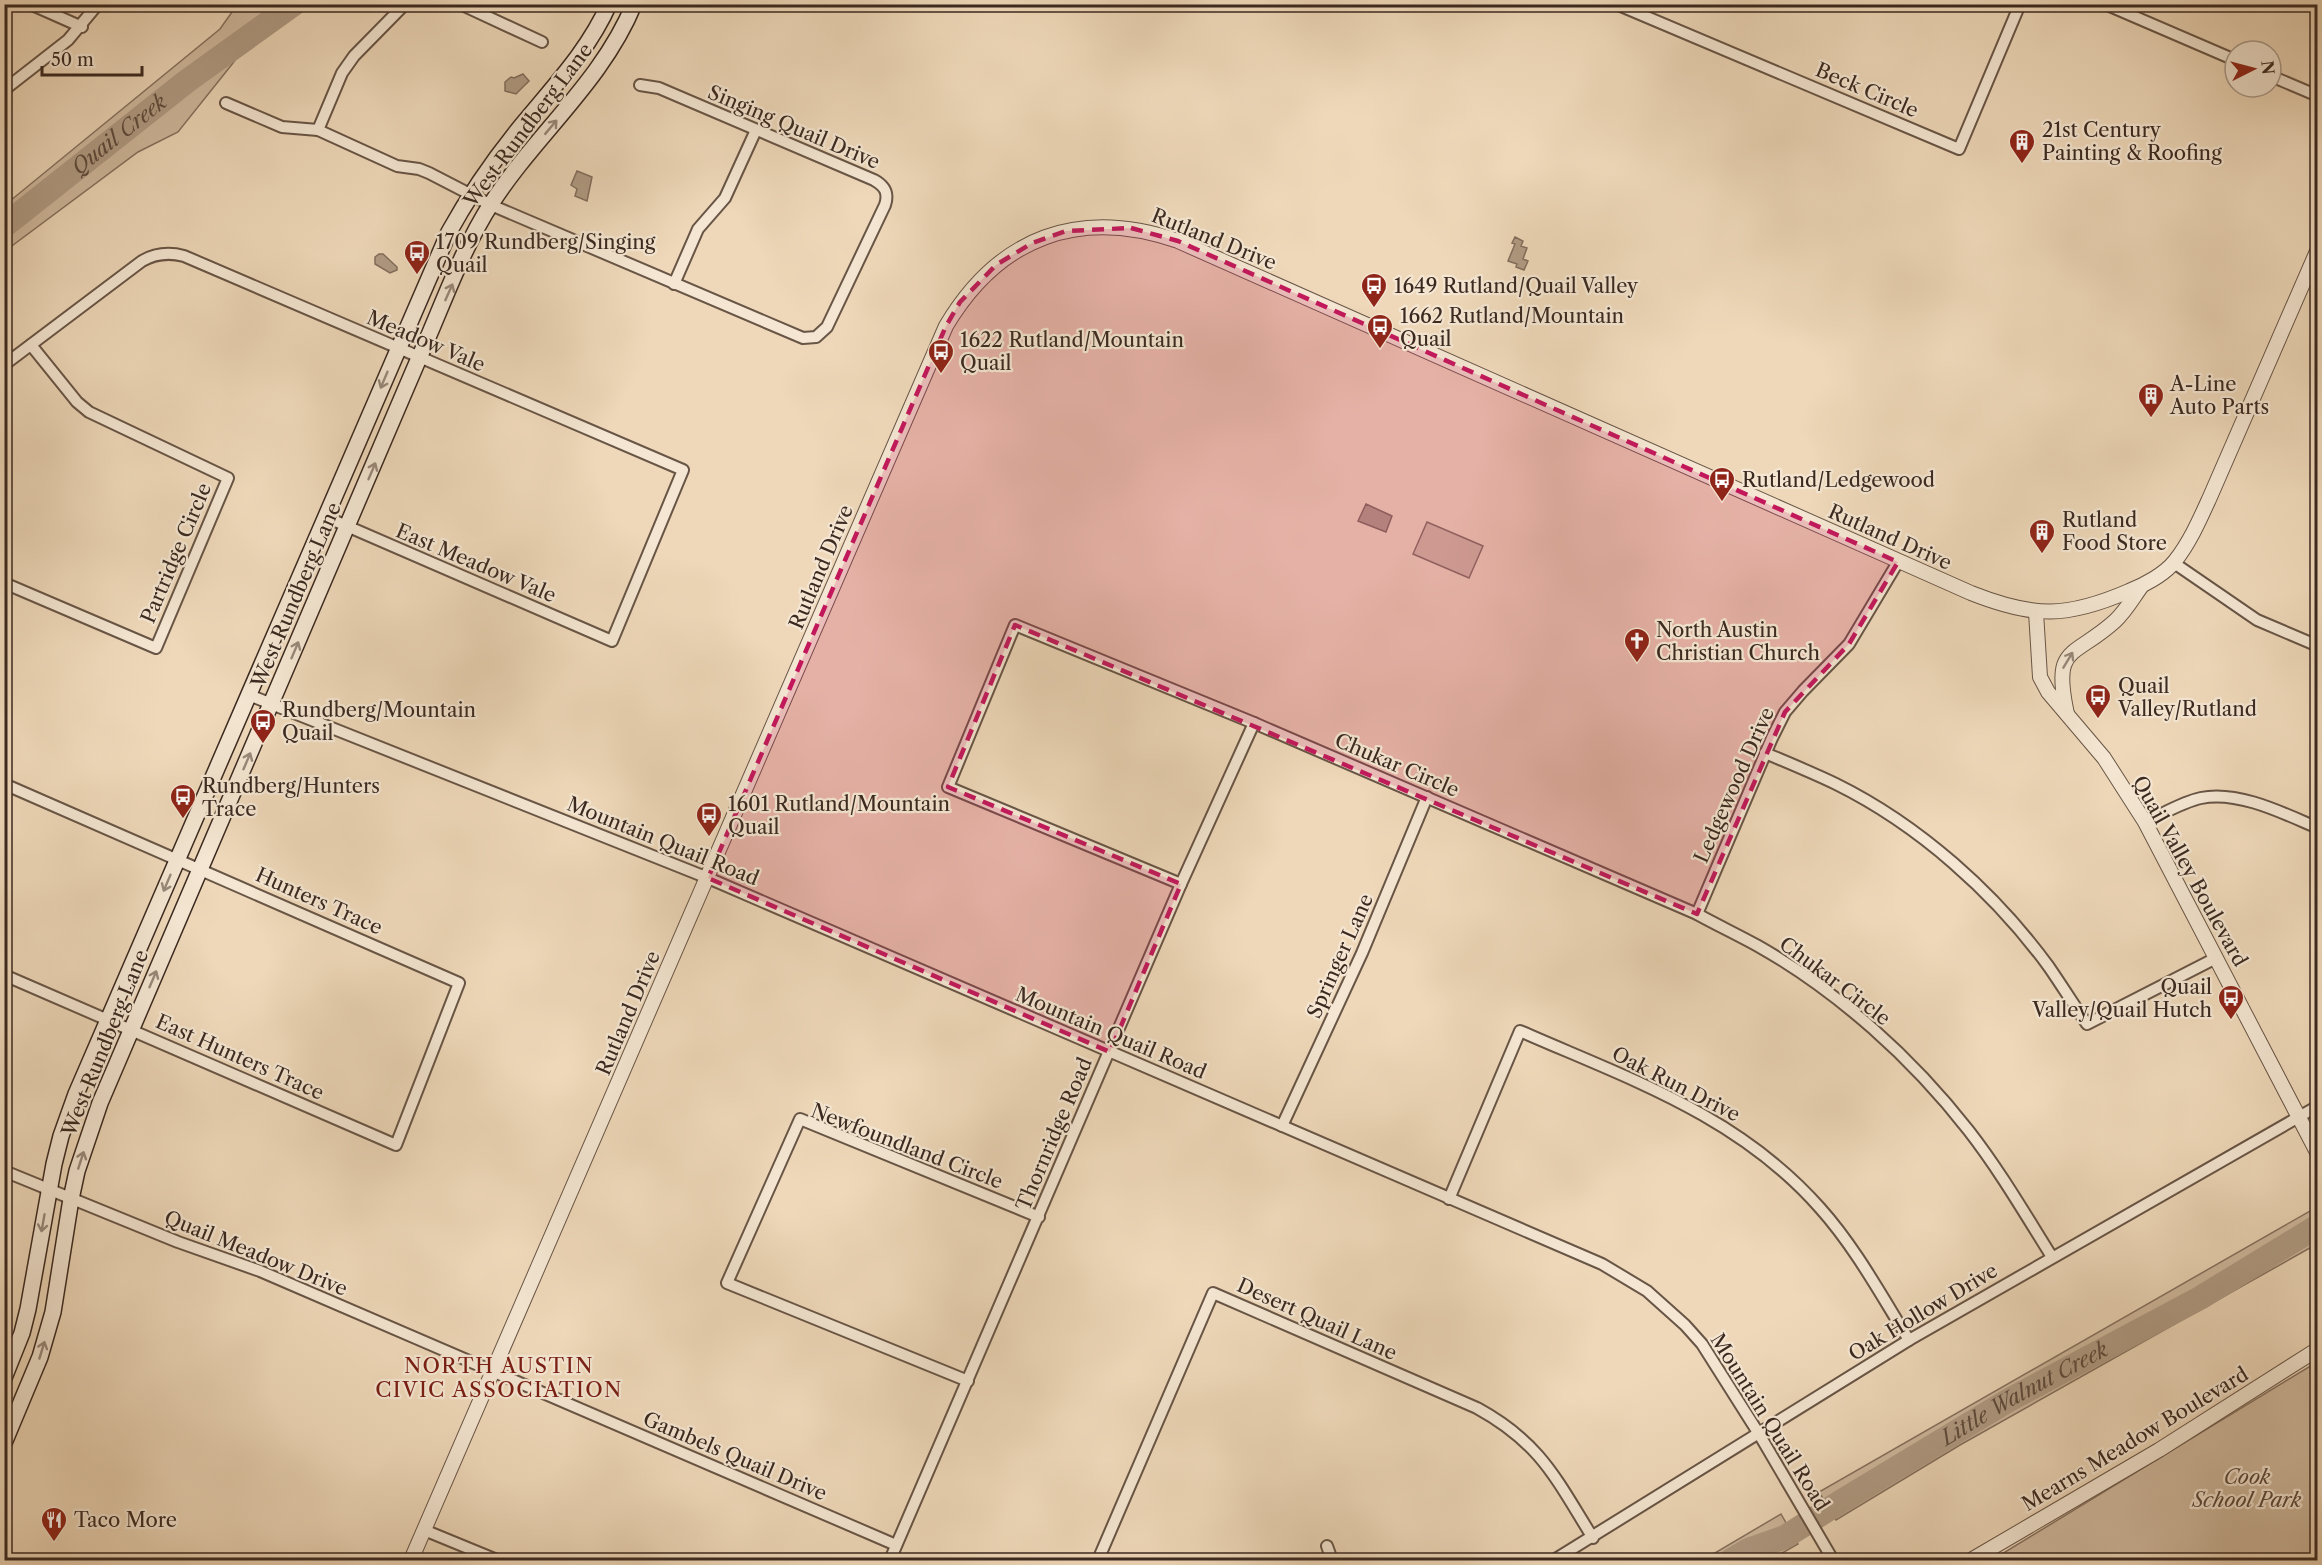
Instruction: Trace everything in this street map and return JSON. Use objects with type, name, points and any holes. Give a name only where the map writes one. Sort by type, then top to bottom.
[{"type":"main road","name":"West Rundberg Lane","points":[[7,1373],[28,1309],[49,1189],[61,1136],[76,1094],[449,232],[470,194],[522,125],[577,60],[609,4]]},
{"type":"main road","name":"West Rundberg Lane","points":[[4,1443],[33,1376],[53,1312],[77,1171],[100,1103],[419,358],[469,245],[491,205],[529,153],[585,88],[609,52],[634,4]]},
{"type":"main road","points":[[7,1373],[33,1376]]},
{"type":"street","points":[[30,4],[82,27]]},
{"type":"street","points":[[4,90],[68,40],[82,27],[98,4]]},
{"type":"street","points":[[318,130],[342,73],[354,56],[405,4]]},
{"type":"street","points":[[460,4],[542,42]]},
{"type":"street","name":"Beck Circle","points":[[1616,4],[1959,148],[2020,4]]},
{"type":"street","points":[[2105,4],[2223,55]]},
{"type":"street","points":[[2283,81],[2318,96]]},
{"type":"street","name":"Singing Quail Drive","points":[[226,103],[282,127],[318,130],[397,166],[419,169],[491,205],[803,339],[816,337],[827,327],[885,205],[886,190],[874,180],[659,88],[640,85]]},
{"type":"street","points":[[674,284],[698,229],[725,198],[756,130]]},
{"type":"street","name":"Rutland Drive","points":[[411,1560],[946,326],[966,295],[996,265],[1032,243],[1066,231],[1108,226],[1131,228],[1178,241],[1898,562],[2002,605],[2036,612],[2068,612],[2098,605],[2142,586],[2174,563],[2193,533],[2210,497],[2318,249]]},
{"type":"street","name":"Meadow Vale","points":[[4,365],[142,261],[153,255],[166,253],[184,256],[683,470],[612,641]]},
{"type":"street","name":"Partridge Circle","points":[[4,583],[156,648],[228,478],[89,412],[77,402],[32,345]]},
{"type":"street","name":"East Meadow Vale","points":[[326,518],[612,641]]},
{"type":"street","name":"Ledgewood Drive","points":[[1697,914],[1765,753],[1785,712],[1849,644],[1898,562]]},
{"type":"street","points":[[2174,563],[2257,620],[2318,646]]},
{"type":"street","points":[[2068,716],[2061,673],[2065,660],[2077,647],[2116,620],[2142,586]]},
{"type":"street","name":"Quail Valley Boulevard","points":[[2036,612],[2040,677],[2048,692],[2104,758],[2145,822],[2318,1154]]},
{"type":"street","name":"Chukar Circle","points":[[1181,884],[948,787],[1015,625],[1427,797],[1697,914],[1759,947],[1855,1015],[1921,1076],[1968,1131],[1997,1170],[2052,1257]]},
{"type":"street","name":"Mountain Quail Road","points":[[249,695],[708,878],[1602,1264],[1647,1291],[1685,1325],[1702,1344],[1801,1503],[1833,1560]]},
{"type":"street","name":"Thornridge Road","points":[[890,1560],[1181,884],[1254,723]]},
{"type":"street","points":[[1765,753],[1837,785],[1872,805],[1938,852],[2006,915],[2048,966],[2087,1024],[2216,958]]},
{"type":"street","name":"Hunters Trace","points":[[4,784],[459,983],[396,1145]]},
{"type":"street","name":"Springer Lane","points":[[1282,1126],[1362,953],[1427,797]]},
{"type":"street","points":[[2145,822],[2202,797],[2221,797],[2260,803],[2318,828]]},
{"type":"street","name":"East Hunters Trace","points":[[4,975],[396,1145]]},
{"type":"street","name":"Oak Run Drive","points":[[1449,1199],[1520,1030],[1678,1101],[1723,1125],[1757,1149],[1801,1187],[1840,1232],[1909,1340]]},
{"type":"street","name":"Oak Hollow Drive","points":[[1554,1560],[1593,1538],[1909,1340],[2318,1106]]},
{"type":"street","name":"Newfoundland Circle","points":[[968,1381],[727,1283],[800,1119],[1039,1217]]},
{"type":"street","name":"Quail Meadow Drive","points":[[4,1171],[178,1242],[260,1271],[494,1371]]},
{"type":"street","name":"Desert Quail Lane","points":[[1098,1560],[1213,1293],[1477,1408],[1500,1421],[1515,1431],[1540,1456],[1593,1538]]},
{"type":"street","name":"Mearns Meadow Boulevard","points":[[1971,1560],[2159,1450],[2318,1349]]},
{"type":"street","name":"Gambels Quail Drive","points":[[494,1371],[896,1545]]},
{"type":"street","points":[[424,1530],[497,1560]]},
{"type":"street","points":[[1327,1546],[1332,1560]]},
{"type":"highlighted area","points":[[1131,228],[1178,241],[1898,562],[1849,644],[1785,712],[1697,914],[1015,625],[948,787],[1181,884],[1110,1052],[708,878],[946,326],[960,302],[996,265],[1032,243],[1066,231]]},
{"type":"green space","points":[[237,5],[301,5],[237,58],[178,132],[138,152],[5,251],[5,205],[220,29]]},
{"type":"green space","points":[[1427,522],[1483,546],[1469,578],[1413,554]]},
{"type":"green space","points":[[2317,1207],[2317,1244],[1960,1445],[1836,1520],[1819,1492]]},
{"type":"green space","name":"Cook School Park","points":[[2317,1362],[2317,1550],[2300,1560],[1992,1560]]},
{"type":"green space","points":[[1781,1514],[1798,1544],[1770,1560],[1703,1560]]},
{"type":"shaded area","points":[[523,74],[529,81],[516,94],[505,91],[505,82],[511,77]]},
{"type":"shaded area","points":[[577,171],[592,177],[587,201],[575,196],[577,189],[571,185]]},
{"type":"shaded area","points":[[1515,237],[1523,241],[1521,246],[1527,248],[1523,259],[1528,261],[1524,270],[1508,261],[1515,244],[1512,243]]},
{"type":"shaded area","points":[[383,254],[397,267],[397,270],[390,273],[375,264],[375,257]]},
{"type":"shaded area","points":[[1366,504],[1392,516],[1386,532],[1358,521]]},
{"type":"waterway","name":"Quail Creek","points":[[4,226],[187,81],[294,4]]},
{"type":"waterway","name":"Little Walnut Creek","points":[[1731,1560],[1748,1550],[1785,1537],[2009,1400],[2200,1298],[2318,1226]]},
{"type":"place","name":"21st Century Painting & Roofing","points":[[2022,165]]},
{"type":"place","name":"1709 Rundberg/Singing Quail","points":[[417,276]]},
{"type":"place","name":"1649 Rutland/Quail Valley","points":[[1374,309]]},
{"type":"place","name":"1662 Rutland/Mountain Quail","points":[[1380,350]]},
{"type":"place","name":"1622 Rutland/Mountain Quail","points":[[941,375]]},
{"type":"place","name":"A-Line Auto Parts","points":[[2151,419]]},
{"type":"place","name":"Rutland/Ledgewood","points":[[1722,503]]},
{"type":"place","name":"Rutland Food Store","points":[[2042,555]]},
{"type":"place","name":"North Austin Christian Church","points":[[1637,664]]},
{"type":"place","name":"Quail Valley/Rutland","points":[[2098,720]]},
{"type":"place","name":"Rundberg/Mountain Quail","points":[[263,745]]},
{"type":"place","name":"Rundberg/Hunters Trace","points":[[183,820]]},
{"type":"place","name":"1601 Rutland/Mountain Quail","points":[[709,838]]},
{"type":"place","name":"Quail Valley/Quail Hutch","points":[[2231,1021]]},
{"type":"place","name":"Taco More","points":[[54,1543]]},
{"type":"district","name":"NORTH AUSTIN CIVIC ASSOCIATION","points":[[499,1378]]}]
